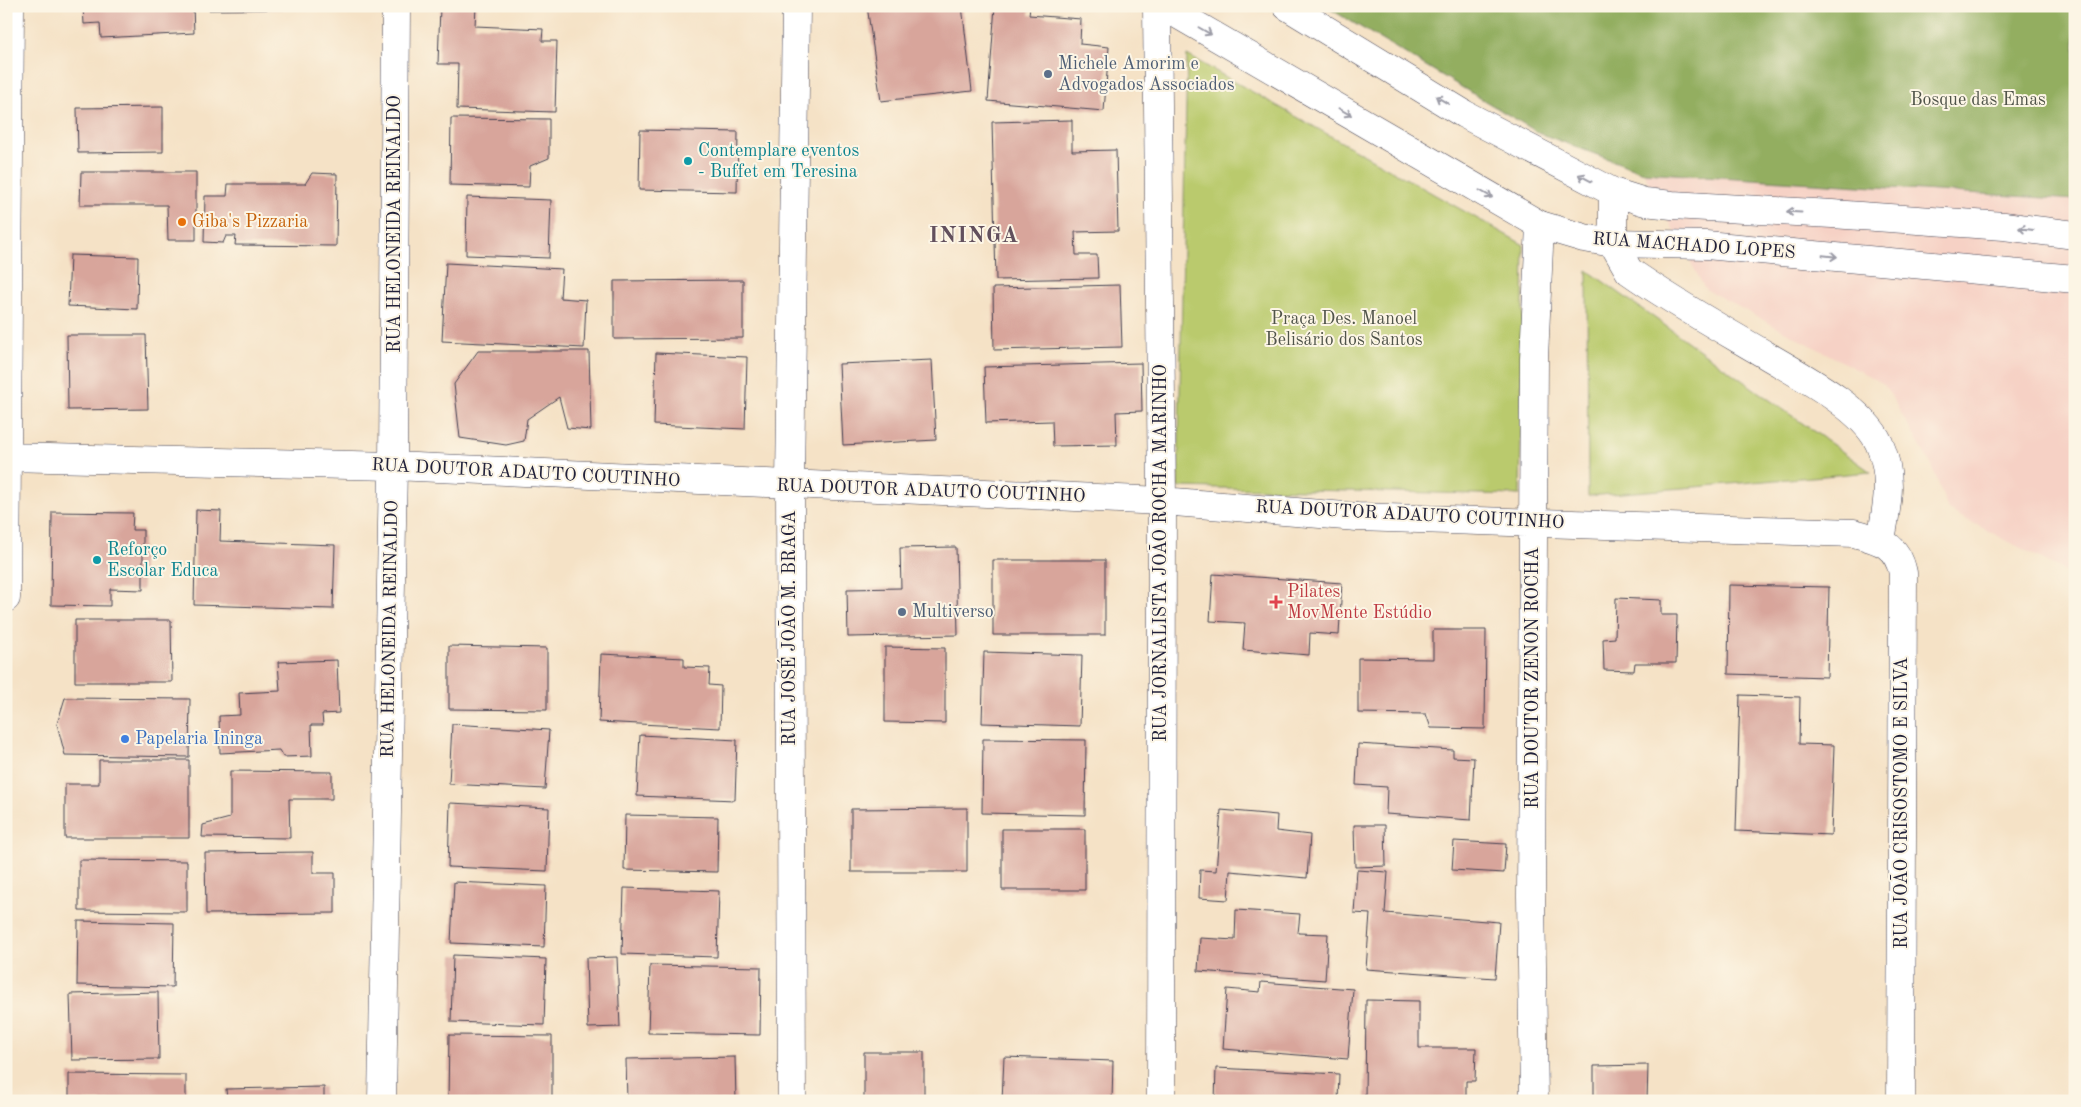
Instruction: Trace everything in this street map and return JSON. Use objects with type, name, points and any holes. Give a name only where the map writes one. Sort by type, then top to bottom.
[{"type":"street","points":[[6,598],[10,6]]},
{"type":"street","name":"RUA HELONEIDA REINALDO","points":[[382,1101],[393,466],[396,6]]},
{"type":"street","name":"RUA JOSÉ JOÃO M. BRAGA","points":[[792,1101],[790,485],[796,6]]},
{"type":"street","name":"RUA JORNALISTA JOÃO ROCHA MARINHO","points":[[1157,6],[1162,501],[1161,1101]]},
{"type":"street","name":"RUA MACHADO LOPES","points":[[1163,6],[1540,225],[1584,238],[1613,243],[1706,245],[2075,279]]},
{"type":"street","points":[[1287,6],[1464,114],[1613,192],[1646,202],[2004,226],[2075,235]]},
{"type":"street","points":[[1613,192],[1613,243],[1629,271],[1822,389],[1865,422],[1878,442],[1886,464],[1889,494],[1880,540]]},
{"type":"street","name":"RUA DOUTOR ZENON ROCHA","points":[[1534,1101],[1531,896],[1534,358],[1540,225]]},
{"type":"street","name":"RUA DOUTOR ADAUTO COUTINHO","points":[[7,457],[393,466],[1162,501],[1357,516],[1854,533],[1880,540]]},
{"type":"street","name":"RUA JOÃO CRISOSTOMO E SILVA","points":[[1880,540],[1892,549],[1902,566],[1903,573],[1901,1101]]},
{"type":"shaded area","points":[[1325,6],[2075,6],[2075,576],[1948,510],[1932,466],[1884,384],[1705,289],[1643,172],[1539,133]]},
{"type":"green space","name":"Bosque das Emas","points":[[1325,6],[2075,6],[2075,200],[1643,172],[1539,133]]},
{"type":"green space","name":"Praça Des. Manoel Belisário dos Santos","points":[[1187,55],[1524,245],[1520,495],[1178,487]]},
{"type":"green space","points":[[1587,270],[1871,472],[1588,496]]},
{"type":"building","points":[[83,6],[193,6],[194,33],[101,38],[100,23],[84,24]]},
{"type":"building","points":[[208,6],[340,6],[340,9],[208,10]]},
{"type":"building","points":[[440,6],[476,6],[475,26],[543,29],[542,41],[557,41],[555,112],[457,109],[458,64],[438,64]]},
{"type":"building","points":[[867,6],[962,6],[972,91],[881,101]]},
{"type":"building","name":"Michele Amorim e Advogados Associados","points":[[995,6],[1030,6],[1029,15],[1081,19],[1080,44],[1109,47],[1104,111],[988,101]]},
{"type":"building","points":[[163,107],[163,152],[78,153],[77,108]]},
{"type":"building","points":[[451,118],[549,119],[549,158],[530,166],[529,187],[450,185]]},
{"type":"building","points":[[1072,120],[1072,151],[1116,150],[1118,231],[1075,232],[1076,255],[1097,255],[1098,278],[996,280],[992,122]]},
{"type":"building","name":"Contemplare eventos - Buffet em Teresina","points":[[640,130],[738,132],[737,192],[639,190]]},
{"type":"building","name":"Giba's Pizzaria","points":[[81,172],[196,172],[196,240],[168,240],[167,205],[80,205]]},
{"type":"building","points":[[312,173],[337,174],[336,246],[235,245],[236,236],[226,236],[223,243],[204,242],[205,196],[227,196],[228,184],[305,184]]},
{"type":"building","points":[[467,197],[551,200],[549,258],[466,255]]},
{"type":"building","points":[[70,255],[138,257],[137,309],[68,306]]},
{"type":"building","points":[[446,263],[562,269],[560,298],[586,300],[584,348],[442,341]]},
{"type":"building","points":[[743,280],[743,338],[614,339],[614,281]]},
{"type":"building","points":[[1120,285],[1122,347],[994,350],[993,288]]},
{"type":"building","points":[[67,335],[146,335],[148,409],[68,410]]},
{"type":"building","points":[[478,351],[589,351],[591,430],[567,428],[559,397],[527,419],[524,441],[506,445],[460,438],[454,384]]},
{"type":"building","points":[[656,353],[747,357],[745,429],[654,425]]},
{"type":"building","points":[[932,360],[936,440],[843,445],[839,364]]},
{"type":"building","points":[[1141,363],[1142,411],[1116,412],[1117,445],[1053,446],[1052,421],[986,423],[984,367]]},
{"type":"building","points":[[196,510],[221,511],[220,541],[335,545],[333,609],[194,605]]},
{"type":"building","name":"Reforço Escolar Educa","points":[[52,512],[133,513],[132,530],[143,530],[143,590],[110,589],[110,606],[51,605]]},
{"type":"building","name":"Multiverso","points":[[956,547],[958,635],[848,637],[847,589],[901,588],[900,548]]},
{"type":"building","points":[[993,560],[1105,560],[1105,635],[993,635]]},
{"type":"building","name":"Pilates MovMente Estúdio","points":[[1213,574],[1342,583],[1339,635],[1310,633],[1309,655],[1243,650],[1245,623],[1210,621]]},
{"type":"building","points":[[1729,585],[1829,587],[1827,677],[1728,674]]},
{"type":"building","points":[[1616,598],[1661,600],[1661,615],[1677,615],[1676,663],[1635,663],[1634,671],[1604,670],[1603,639],[1615,638]]},
{"type":"building","points":[[75,620],[171,620],[172,682],[75,682]]},
{"type":"building","points":[[1433,630],[1486,630],[1485,729],[1431,728],[1426,714],[1358,713],[1358,658],[1433,659]]},
{"type":"building","points":[[449,646],[547,648],[547,710],[449,709]]},
{"type":"building","points":[[885,647],[945,648],[945,723],[885,722]]},
{"type":"building","points":[[984,652],[1082,655],[1080,726],[982,723]]},
{"type":"building","points":[[601,654],[684,658],[684,667],[710,668],[709,685],[721,686],[720,728],[599,722]]},
{"type":"building","points":[[337,660],[339,713],[322,714],[323,725],[311,725],[312,756],[283,757],[279,750],[220,753],[219,716],[240,715],[239,693],[280,691],[278,662]]},
{"type":"building","points":[[1740,695],[1800,697],[1799,744],[1834,745],[1831,835],[1736,831]]},
{"type":"building","name":"Papelaria Ininga","points":[[65,698],[190,699],[189,757],[65,755],[57,724]]},
{"type":"building","points":[[452,724],[549,730],[545,789],[449,784]]},
{"type":"building","points":[[640,735],[737,740],[735,800],[637,796]]},
{"type":"building","points":[[983,739],[1086,740],[1085,815],[982,813]]},
{"type":"building","points":[[1358,744],[1453,750],[1453,757],[1474,758],[1471,820],[1386,814],[1387,787],[1356,785]]},
{"type":"building","points":[[99,760],[189,760],[189,838],[65,838],[65,784],[99,784]]},
{"type":"building","points":[[230,771],[332,772],[332,799],[289,799],[290,838],[202,837],[203,825],[230,818]]},
{"type":"building","points":[[450,803],[549,808],[547,871],[448,867]]},
{"type":"building","points":[[967,808],[967,872],[851,872],[851,809]]},
{"type":"building","points":[[1221,810],[1277,815],[1276,831],[1310,835],[1307,878],[1230,871],[1228,900],[1199,898],[1200,870],[1216,871]]},
{"type":"building","points":[[625,815],[718,817],[717,872],[624,870]]},
{"type":"building","points":[[1354,825],[1385,825],[1386,866],[1355,867]]},
{"type":"building","points":[[1002,829],[1085,829],[1085,890],[1002,890]]},
{"type":"building","points":[[1454,841],[1506,844],[1504,873],[1452,870]]},
{"type":"building","points":[[313,852],[313,873],[335,873],[335,913],[206,914],[205,853]]},
{"type":"building","points":[[79,860],[187,861],[187,912],[79,911]]},
{"type":"building","points":[[1357,870],[1388,872],[1385,913],[1499,922],[1495,978],[1366,969],[1370,914],[1354,913]]},
{"type":"building","points":[[454,882],[546,886],[544,947],[451,943]]},
{"type":"building","points":[[624,888],[719,891],[717,957],[622,954]]},
{"type":"building","points":[[1236,910],[1300,914],[1298,933],[1328,934],[1325,980],[1198,971],[1200,938],[1235,940]]},
{"type":"building","points":[[78,921],[174,923],[173,987],[77,985]]},
{"type":"building","points":[[453,955],[546,959],[544,1025],[451,1022]]},
{"type":"building","points":[[617,957],[620,1027],[588,1028],[586,958]]},
{"type":"building","points":[[650,965],[761,967],[760,1035],[648,1033]]},
{"type":"building","points":[[1261,982],[1353,989],[1348,1059],[1223,1049],[1227,989],[1260,992]]},
{"type":"building","points":[[158,992],[159,1059],[72,1060],[70,994]]},
{"type":"building","points":[[1366,1000],[1419,1001],[1419,1048],[1476,1048],[1475,1081],[1466,1081],[1466,1101],[1365,1101]]},
{"type":"building","points":[[449,1035],[552,1036],[552,1101],[448,1101]]},
{"type":"building","points":[[864,1052],[924,1052],[924,1101],[864,1101]]},
{"type":"building","points":[[735,1057],[736,1101],[627,1101],[626,1059]]},
{"type":"building","points":[[1004,1057],[1113,1061],[1112,1101],[1002,1101]]},
{"type":"building","points":[[1648,1065],[1647,1101],[1594,1101],[1594,1066]]},
{"type":"building","points":[[1216,1068],[1339,1074],[1338,1101],[1215,1101]]},
{"type":"building","points":[[69,1074],[186,1075],[186,1101],[69,1101]]},
{"type":"building","points":[[324,1087],[324,1101],[227,1101],[226,1089]]},
{"type":"place","name":"Michele Amorim e Advogados Associados","points":[[1048,74]]},
{"type":"place","name":"Contemplare eventos - Buffet em Teresina","points":[[688,161]]},
{"type":"place","name":"Giba's Pizzaria","points":[[182,222]]},
{"type":"place","name":"Reforço Escolar Educa","points":[[97,560]]},
{"type":"place","name":"Pilates MovMente Estúdio","points":[[1276,602]]},
{"type":"place","name":"Multiverso","points":[[902,612]]},
{"type":"place","name":"Papelaria Ininga","points":[[125,739]]},
{"type":"district","name":"ININGA","points":[[974,236]]}]
